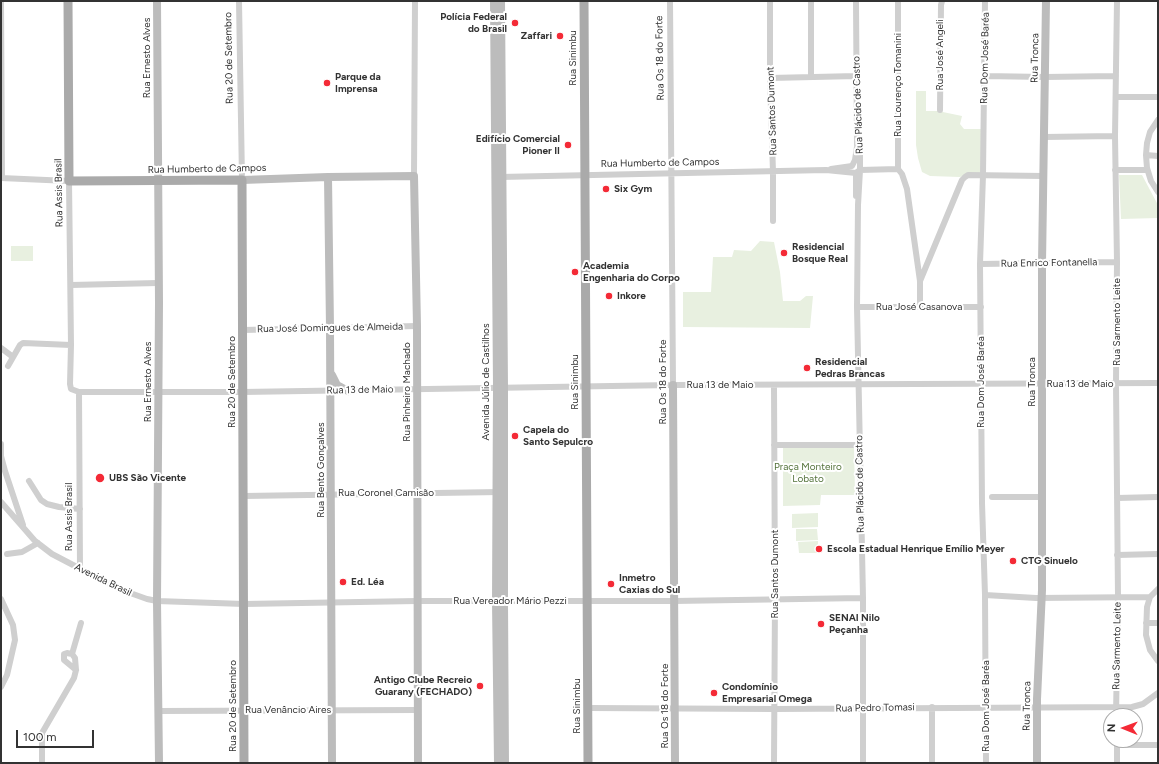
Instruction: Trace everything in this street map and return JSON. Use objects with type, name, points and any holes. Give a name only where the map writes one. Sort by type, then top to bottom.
[{"type":"main road","name":"Rua Assis Brasil","points":[[68,1],[69,181]]},
{"type":"main road","name":"Rua Sinimbu","points":[[584,1],[588,763]]},
{"type":"main road","name":"Rua Humberto de Campos","points":[[69,181],[242,180]]},
{"type":"main road","name":"Rua 20 de Setembro","points":[[242,180],[243,330],[246,395],[244,496],[244,763]]},
{"type":"street","points":[[1,1],[1,178]]},
{"type":"street","name":"Rua Ernesto Alves","points":[[157,1],[159,303],[157,601],[158,763]]},
{"type":"street","name":"Rua 20 de Setembro","points":[[240,1],[242,180]]},
{"type":"street","name":"Rua Pinheiro Machado","points":[[411,1],[414,21]]},
{"type":"street","name":"Rua Pinheiro Machado","points":[[415,1],[414,176],[417,326],[418,763]]},
{"type":"street","name":"Avenida Júlio de Castilhos","points":[[494,1],[501,388],[500,633],[502,759]]},
{"type":"street","name":"Avenida Júlio de Castilhos","points":[[498,178],[501,1]]},
{"type":"street","name":"Rua Os 18 do Forte","points":[[670,1],[675,763]]},
{"type":"street","name":"Rua Santos Dumont","points":[[770,1],[770,78],[774,221]]},
{"type":"street","points":[[811,1],[811,77]]},
{"type":"street","name":"Rua Lourenço Tomanini","points":[[898,1],[898,169]]},
{"type":"street","name":"Rua José Angeli","points":[[940,110],[940,4],[942,1]]},
{"type":"street","name":"Rua Dom José Baréa","points":[[985,1],[983,175],[980,264],[986,763]]},
{"type":"street","name":"Rua Tronca","points":[[1037,763],[1037,707],[1042,597],[1042,263],[1046,1]]},
{"type":"street","name":"Rua Sarmento Leite","points":[[1116,707],[1118,598],[1115,136],[1117,1]]},
{"type":"street","name":"Rua Plácido de Castro","points":[[856,2],[857,145],[860,150],[858,171],[857,307],[863,598],[863,763]]},
{"type":"street","points":[[770,78],[857,76]]},
{"type":"street","points":[[984,76],[1116,76]]},
{"type":"street","points":[[1116,97],[1158,97]]},
{"type":"street","points":[[1158,120],[1150,132],[1146,155],[1147,170],[1151,181],[1158,192]]},
{"type":"street","points":[[1044,137],[1115,136]]},
{"type":"street","name":"Rua Humberto de Campos","points":[[826,170],[852,166],[856,160],[857,145]]},
{"type":"street","points":[[1146,155],[1158,156]]},
{"type":"street","points":[[898,169],[902,174],[907,189],[920,281],[920,307]]},
{"type":"street","name":"Rua Humberto de Campos","points":[[498,178],[898,169]]},
{"type":"street","points":[[1116,170],[1147,170]]},
{"type":"street","points":[[920,281],[962,180],[968,175],[1043,176]]},
{"type":"street","name":"Rua Humberto de Campos","points":[[242,180],[414,176]]},
{"type":"street","name":"Rua Bento Gonçalves","points":[[328,177],[331,371],[332,763]]},
{"type":"street","name":"Rua Humberto de Campos","points":[[1,178],[69,181]]},
{"type":"street","name":"Rua Assis Brasil","points":[[69,181],[71,285],[70,384],[71,389],[79,392],[80,570]]},
{"type":"street","name":"Rua Enrico Fontanella","points":[[980,264],[1117,262]]},
{"type":"street","points":[[71,285],[158,283]]},
{"type":"street","name":"Rua José Casanova","points":[[857,307],[981,307]]},
{"type":"street","name":"Rua José Domingues de Almeida","points":[[243,330],[417,326]]},
{"type":"street","points":[[8,366],[21,344],[33,343],[71,345]]},
{"type":"street","points":[[1,348],[13,357]]},
{"type":"street","points":[[331,371],[337,384],[348,391]]},
{"type":"street","name":"Rua 13 de Maio","points":[[79,392],[246,395],[331,391],[673,385],[774,386],[1158,383]]},
{"type":"street","name":"Rua Santos Dumont","points":[[774,386],[774,763]]},
{"type":"street","points":[[1,444],[1,456],[5,471],[24,528]]},
{"type":"street","points":[[774,445],[860,444]]},
{"type":"street","points":[[29,481],[41,500],[47,504],[80,509]]},
{"type":"street","name":"Rua Coronel Camisão","points":[[244,496],[500,492]]},
{"type":"street","points":[[992,497],[1042,497]]},
{"type":"street","points":[[1117,498],[1158,497]]},
{"type":"street","name":"Avenida Brasil","points":[[1,502],[38,543],[52,554],[118,590],[147,600],[157,601]]},
{"type":"street","points":[[7,554],[22,552],[38,543]]},
{"type":"street","points":[[1117,555],[1158,554]]},
{"type":"street","points":[[1158,589],[1150,597],[1147,607],[1146,623],[1147,644],[1158,661]]},
{"type":"street","points":[[985,595],[1118,598],[1150,597]]},
{"type":"street","name":"Rua Vereador Mário Pezzi","points":[[157,601],[244,604],[417,601],[674,601],[775,598],[863,598]]},
{"type":"street","points":[[1,687],[7,675],[15,640],[14,625],[2,603]]},
{"type":"street","points":[[42,763],[42,733],[74,678],[76,670],[75,658],[72,654],[81,623]]},
{"type":"street","points":[[1146,623],[1158,623]]},
{"type":"street","points":[[72,654],[64,654],[63,659],[76,670]]},
{"type":"street","name":"Rua Pedro Tomasi","points":[[588,708],[774,709],[1132,707],[1143,704],[1158,693]]},
{"type":"street","points":[[932,707],[932,763]]},
{"type":"street","name":"Rua Venâncio Aires","points":[[158,711],[418,710]]},
{"type":"street","points":[[1143,744],[1158,745]]},
{"type":"street","points":[[1117,748],[1117,763]]},
{"type":"green space","points":[[916,91],[926,91],[926,111],[938,111],[962,116],[960,124],[964,129],[983,129],[982,175],[965,175],[960,177],[930,176],[922,172],[916,145]]},
{"type":"green space","points":[[1119,175],[1142,175],[1158,205],[1158,218],[1121,219]]},
{"type":"green space","points":[[760,241],[774,242],[780,272],[783,301],[800,301],[806,296],[813,296],[810,328],[683,327],[683,292],[711,292],[713,257],[732,257],[734,250],[751,251]]},
{"type":"green space","points":[[11,246],[33,246],[33,261],[11,261]]},
{"type":"green space","name":"Praça Monteiro Lobato","points":[[783,448],[854,448],[855,495],[821,495],[820,505],[783,506]]},
{"type":"green space","points":[[818,513],[818,527],[792,528],[792,514]]},
{"type":"green space","points":[[796,529],[817,529],[818,540],[796,541]]},
{"type":"green space","points":[[818,541],[818,553],[799,553],[798,542]]},
{"type":"place","name":"Polícia Federal do Brasil","points":[[515,23]]},
{"type":"place","name":"Zaffari","points":[[560,36]]},
{"type":"place","name":"Parque da Imprensa","points":[[327,83]]},
{"type":"place","name":"Edifício Comercial Pioner II","points":[[568,145]]},
{"type":"place","name":"Six Gym","points":[[606,189]]},
{"type":"place","name":"Residencial Bosque Real","points":[[784,253]]},
{"type":"place","name":"Academia Engenharia do Corpo","points":[[575,272]]},
{"type":"place","name":"Inkore","points":[[609,296]]},
{"type":"place","name":"Residencial Pedras Brancas","points":[[807,368]]},
{"type":"place","name":"Capela do Santo Sepulcro","points":[[515,436]]},
{"type":"place","name":"UBS São Vicente","points":[[100,478]]},
{"type":"place","name":"Escola Estadual Henrique Emílio Meyer","points":[[819,549]]},
{"type":"place","name":"CTG Sinuelo","points":[[1013,561]]},
{"type":"place","name":"Ed. Léa","points":[[343,582]]},
{"type":"place","name":"Inmetro Caxias do Sul","points":[[611,584]]},
{"type":"place","name":"SENAI Nilo Peçanha","points":[[821,624]]},
{"type":"place","name":"Antigo Clube Recreio Guarany (FECHADO)","points":[[480,686]]},
{"type":"place","name":"Condomínio Empresarial Omega","points":[[714,693]]}]
